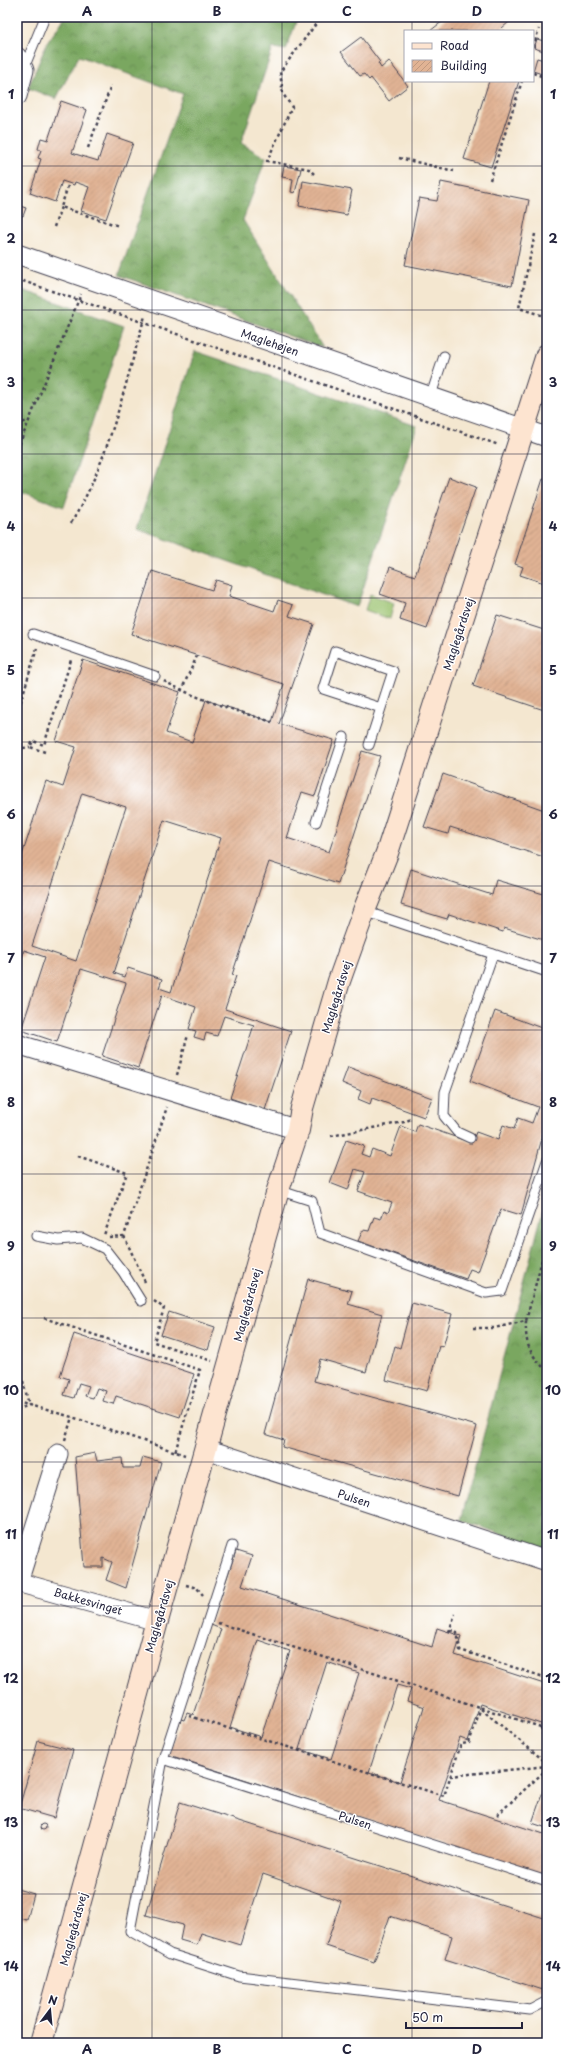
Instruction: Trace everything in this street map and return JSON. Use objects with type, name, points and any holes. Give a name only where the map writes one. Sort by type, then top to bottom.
[{"type":"street","points":[[17,96],[20,64]]},
{"type":"street","name":"Maglehøjen","points":[[17,254],[430,398],[547,437]]},
{"type":"street","name":"Maglegårdsvej","points":[[41,2043],[157,1621],[230,1367],[278,1190],[298,1130],[302,1108],[339,981],[387,853],[547,355]]},
{"type":"street","points":[[17,1044],[298,1130]]},
{"type":"street","name":"Bakkesvinget","points":[[60,1449],[18,1582],[157,1621]]},
{"type":"street","name":"Pulsen","points":[[204,1455],[547,1561]]},
{"type":"lane","points":[[20,64],[45,17]]},
{"type":"lane","points":[[430,398],[444,356]]},
{"type":"lane","points":[[37,635],[155,676]]},
{"type":"lane","points":[[369,745],[381,708],[393,671],[335,651],[323,689],[381,708]]},
{"type":"lane","points":[[316,822],[344,737]]},
{"type":"lane","points":[[364,911],[547,972]]},
{"type":"lane","points":[[470,1138],[457,1132],[444,1116],[445,1092],[493,954]]},
{"type":"lane","points":[[278,1190],[312,1201],[320,1233],[479,1291],[492,1293],[502,1291],[547,1161]]},
{"type":"lane","points":[[36,1236],[58,1240],[82,1238],[105,1249],[123,1272],[141,1301]]},
{"type":"lane","points":[[232,1546],[163,1759],[130,1931],[170,1954],[239,1976],[530,2010],[547,2001]]},
{"type":"lane","name":"Pulsen","points":[[163,1759],[547,1881]]},
{"type":"path","points":[[314,174],[309,169],[267,161],[292,107],[283,94],[280,72],[321,17]]},
{"type":"path","points":[[534,44],[539,29]]},
{"type":"path","points":[[534,74],[547,78]]},
{"type":"path","points":[[490,180],[522,82]]},
{"type":"path","points":[[88,148],[111,86]]},
{"type":"path","points":[[399,158],[454,171]]},
{"type":"path","points":[[54,227],[68,186]]},
{"type":"path","points":[[61,207],[120,226]]},
{"type":"path","points":[[535,234],[519,308],[547,317]]},
{"type":"path","points":[[17,279],[516,451]]},
{"type":"path","points":[[17,450],[82,293]]},
{"type":"path","points":[[70,523],[84,502],[105,450],[150,300]]},
{"type":"path","points":[[17,424],[28,421]]},
{"type":"path","points":[[17,714],[37,635]]},
{"type":"path","points":[[30,747],[33,741],[44,745],[75,648]]},
{"type":"path","points":[[181,691],[197,656]]},
{"type":"path","points":[[155,676],[181,691],[272,722]]},
{"type":"path","points":[[17,739],[18,749],[30,747],[45,752]]},
{"type":"path","points":[[145,1283],[124,1236],[172,1091],[188,1035]]},
{"type":"path","points":[[331,1136],[404,1122],[411,1119]]},
{"type":"path","points":[[78,1156],[126,1173],[104,1237],[124,1236]]},
{"type":"path","points":[[547,1241],[526,1321],[525,1339],[533,1358],[547,1371]]},
{"type":"path","points":[[151,1296],[154,1303],[164,1308],[154,1342],[230,1367]]},
{"type":"path","points":[[44,1318],[200,1370],[175,1452]]},
{"type":"path","points":[[473,1328],[494,1328],[526,1321]]},
{"type":"path","points":[[23,1381],[29,1405]]},
{"type":"path","points":[[17,1402],[72,1417],[175,1452],[204,1455]]},
{"type":"path","points":[[17,1410],[29,1405]]},
{"type":"path","points":[[60,1449],[72,1417]]},
{"type":"path","points":[[184,1591],[186,1585],[197,1588],[204,1596],[215,1600]]},
{"type":"path","points":[[455,1614],[450,1631],[457,1632],[460,1650],[547,1678]]},
{"type":"path","points":[[208,1620],[431,1689],[481,1708],[547,1728]]},
{"type":"path","points":[[481,1708],[547,1763]]},
{"type":"path","points":[[178,1713],[444,1796],[461,1744],[469,1743],[481,1708]]},
{"type":"path","points":[[541,1726],[547,1750]]},
{"type":"path","points":[[450,1776],[547,1768]]},
{"type":"path","points":[[497,1815],[547,1768]]},
{"type":"green space","points":[[65,17],[298,17],[286,50],[273,48],[241,143],[266,158],[243,220],[323,348],[119,275],[183,94],[79,56],[56,99],[28,88],[47,43]]},
{"type":"green space","points":[[17,288],[124,326],[64,507],[17,490]]},
{"type":"green space","points":[[195,351],[417,426],[357,607],[137,529]]},
{"type":"green space","points":[[370,594],[394,603],[390,619],[365,610]]},
{"type":"green space","points":[[546,1199],[547,1200],[547,1550],[461,1520]]},
{"type":"building","points":[[448,17],[505,17],[509,22],[502,28],[504,30],[431,30]]},
{"type":"building","points":[[361,37],[380,62],[378,63],[381,68],[389,61],[408,86],[389,101],[371,78],[369,80],[364,74],[360,76],[341,52]]},
{"type":"building","points":[[537,39],[547,42],[547,52],[534,48]]},
{"type":"building","points":[[537,58],[547,61],[545,75],[534,71]]},
{"type":"building","points":[[489,82],[519,82],[491,167],[464,159]]},
{"type":"building","points":[[61,101],[87,110],[72,153],[98,161],[107,134],[133,143],[106,219],[81,211],[89,187],[75,182],[74,185],[62,181],[55,202],[30,193],[41,159],[38,158],[41,150],[38,149],[41,138],[48,140]]},
{"type":"building","points":[[284,166],[301,169],[295,193],[291,192],[293,179],[282,177]]},
{"type":"building","points":[[303,181],[352,190],[347,215],[299,206]]},
{"type":"building","points":[[441,182],[529,200],[512,286],[405,265],[419,198],[437,201]]},
{"type":"building","points":[[20,206],[26,208],[23,216],[17,214]]},
{"type":"building","points":[[449,477],[476,487],[427,629],[400,620],[405,603],[380,594],[390,567],[415,576]]},
{"type":"building","points":[[543,479],[547,480],[547,584],[520,575],[523,567],[515,564]]},
{"type":"building","points":[[152,571],[212,590],[216,580],[232,585],[229,596],[274,611],[278,600],[293,605],[289,616],[314,624],[279,724],[334,740],[315,796],[302,792],[287,838],[329,852],[362,751],[380,756],[338,884],[269,862],[232,975],[236,976],[225,1009],[291,1031],[265,1110],[230,1098],[254,1025],[224,1016],[217,1036],[206,1033],[204,1040],[194,1037],[196,1031],[189,1029],[196,1007],[162,995],[138,1068],[102,1056],[126,983],[81,969],[57,1042],[21,1030],[45,957],[24,950],[22,957],[17,956],[17,871],[46,781],[63,787],[76,747],[56,741],[83,660],[180,692],[166,733],[192,742],[206,700],[272,722],[284,684],[131,634]],"holes":[[[82,793],[126,807],[76,961],[32,946]],[[164,820],[221,838],[171,992],[159,988],[162,979],[128,968],[125,977],[114,973]]]},
{"type":"building","points":[[497,615],[547,631],[547,711],[473,686]]},
{"type":"building","points":[[443,774],[547,811],[547,858],[450,827],[448,834],[424,827]]},
{"type":"building","points":[[411,869],[492,895],[496,880],[547,895],[547,941],[504,928],[503,932],[449,914],[447,919],[401,905]]},
{"type":"building","points":[[495,1011],[547,1030],[547,1120],[521,1215],[501,1209],[478,1272],[470,1269],[466,1279],[358,1241],[363,1230],[369,1231],[374,1217],[381,1219],[384,1211],[388,1213],[392,1203],[358,1191],[365,1172],[355,1169],[348,1190],[330,1183],[346,1140],[364,1146],[361,1154],[369,1157],[372,1149],[390,1156],[401,1126],[415,1132],[418,1124],[472,1143],[476,1132],[498,1140],[503,1125],[514,1129],[518,1118],[532,1123],[538,1107],[470,1081]]},
{"type":"building","points":[[348,1067],[432,1098],[424,1117],[372,1098],[370,1104],[358,1099],[361,1091],[342,1083]]},
{"type":"building","points":[[308,1279],[352,1291],[348,1304],[382,1314],[366,1372],[320,1359],[314,1381],[477,1426],[458,1496],[282,1447],[284,1440],[265,1434]]},
{"type":"building","points":[[412,1303],[452,1314],[443,1347],[439,1346],[427,1391],[386,1380],[395,1346],[400,1348]]},
{"type":"building","points":[[169,1312],[215,1327],[208,1350],[161,1335]]},
{"type":"building","points":[[74,1334],[194,1374],[180,1417],[116,1396],[113,1404],[103,1401],[106,1391],[97,1388],[93,1398],[85,1396],[89,1386],[79,1383],[74,1398],[64,1395],[69,1379],[60,1376]]},
{"type":"building","points":[[95,1453],[97,1461],[122,1458],[123,1468],[140,1468],[143,1457],[161,1462],[126,1588],[106,1580],[112,1562],[103,1558],[103,1567],[84,1567],[75,1457]]},
{"type":"building","points":[[236,1551],[252,1556],[242,1586],[432,1647],[437,1628],[461,1636],[455,1655],[547,1685],[547,1726],[480,1704],[468,1741],[460,1738],[439,1800],[547,1835],[547,1877],[169,1755],[181,1719],[184,1720],[187,1713],[193,1715],[221,1629],[211,1625]],"holes":[[[258,1640],[290,1651],[261,1737],[230,1727]],[[327,1662],[359,1673],[331,1759],[299,1749]],[[397,1685],[411,1689],[407,1701],[424,1707],[400,1782],[369,1772]]]},
{"type":"building","points":[[38,1741],[73,1750],[54,1818],[19,1808]]},
{"type":"building","points":[[547,1780],[547,1828],[532,1823]]},
{"type":"building","points":[[180,1802],[547,1919],[547,1977],[543,1990],[445,1959],[452,1936],[390,1916],[374,1962],[326,1946],[341,1901],[263,1874],[240,1945],[201,1933],[197,1945],[180,1940],[183,1925],[146,1915]]},
{"type":"building","points":[[43,1824],[46,1827],[43,1830],[40,1827]]},
{"type":"building","points":[[17,1889],[34,1894],[27,1920],[17,1918]]}]
